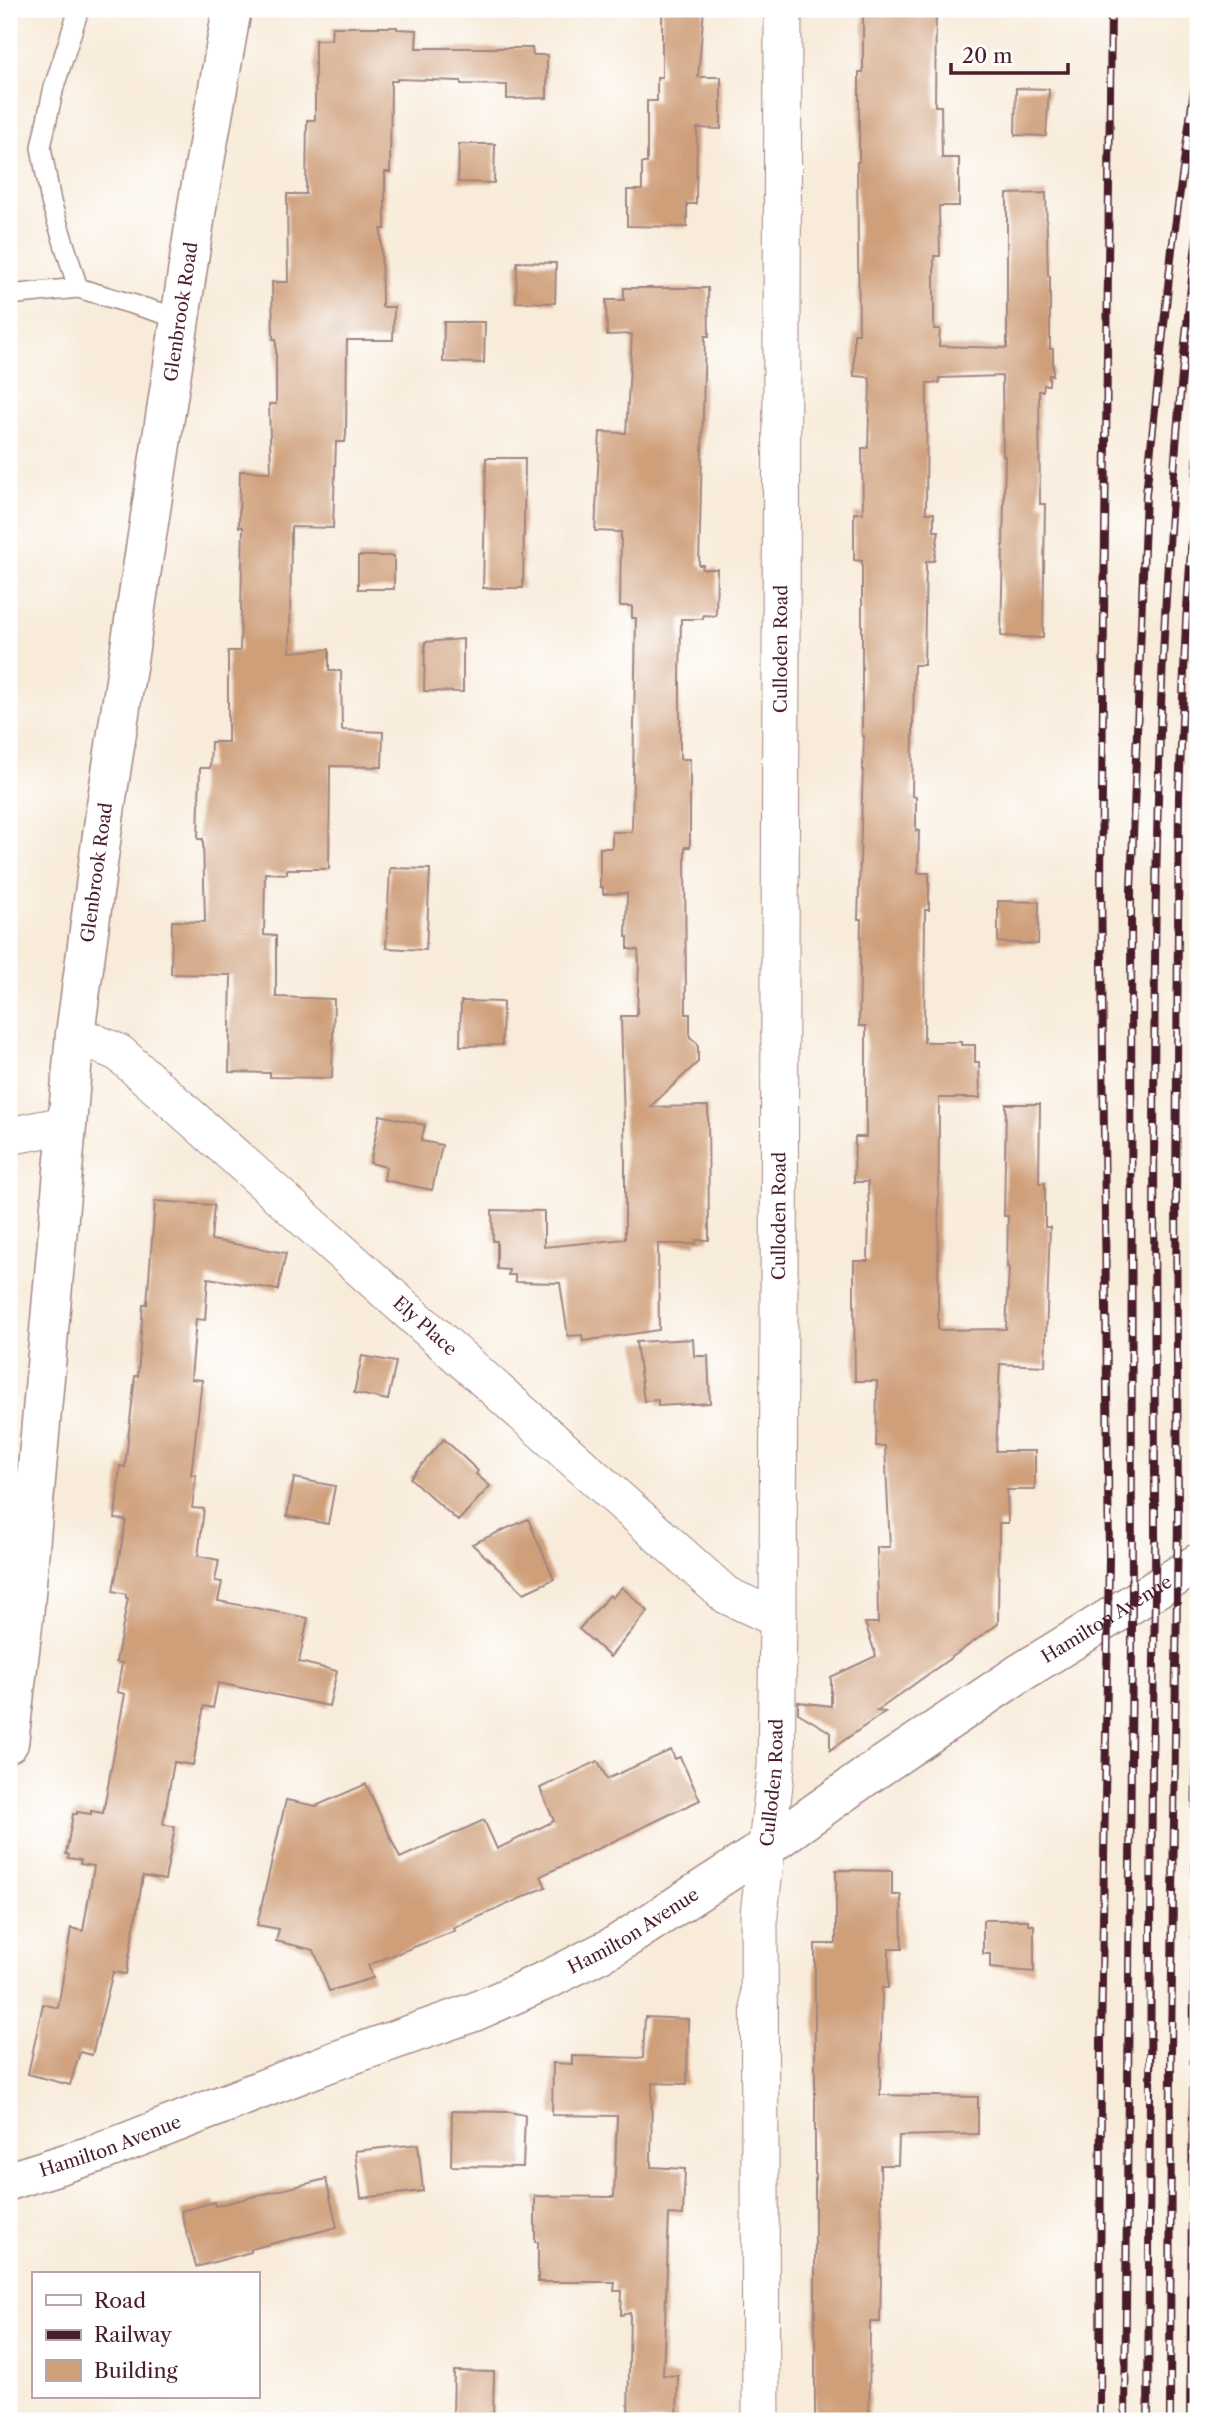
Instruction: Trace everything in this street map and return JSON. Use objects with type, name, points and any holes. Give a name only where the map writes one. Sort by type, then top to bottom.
[{"type":"street","name":"Glenbrook Road","points":[[9,1743],[30,1555],[65,1125],[75,1034],[106,805],[198,201],[232,9]]},
{"type":"street","name":"Culloden Road","points":[[761,2421],[759,1914],[776,1767],[778,1619],[783,9]]},
{"type":"street","name":"Ely Place","points":[[75,1034],[119,1053],[726,1595],[778,1619]]},
{"type":"street","points":[[9,1136],[65,1125]]},
{"type":"street","name":"Hamilton Avenue","points":[[9,2182],[101,2152],[329,2063],[474,2012],[616,1945],[767,1847],[1020,1673],[1198,1563]]},
{"type":"lane","points":[[78,288],[51,202],[41,147],[54,87],[79,9]]},
{"type":"lane","points":[[9,295],[78,288],[182,319]]},
{"type":"building","points":[[662,9],[704,9],[698,77],[721,77],[721,129],[697,128],[696,204],[687,204],[687,227],[627,226],[627,190],[642,190],[642,163],[647,163],[647,101],[657,101],[657,77],[662,77]]},
{"type":"building","points":[[863,9],[936,9],[935,106],[941,106],[942,158],[959,158],[959,206],[939,206],[940,256],[934,256],[934,329],[940,329],[939,346],[1007,348],[1007,194],[1046,193],[1053,375],[1049,375],[1049,385],[1044,385],[1043,391],[1039,391],[1040,504],[1045,504],[1043,638],[1001,636],[1005,456],[1002,376],[939,378],[939,383],[927,383],[926,513],[934,513],[934,531],[939,531],[934,561],[926,561],[924,665],[914,665],[912,796],[916,797],[916,831],[919,831],[918,873],[929,873],[929,910],[925,910],[924,1042],[961,1042],[961,1045],[975,1045],[975,1062],[979,1062],[980,1098],[939,1098],[938,1330],[1006,1329],[1009,1267],[1008,1216],[1004,1216],[1006,1104],[1040,1104],[1039,1183],[1045,1183],[1045,1227],[1050,1227],[1045,1366],[1000,1364],[996,1451],[1035,1451],[1035,1490],[1007,1490],[1008,1523],[999,1523],[998,1624],[877,1711],[885,1712],[830,1750],[830,1732],[798,1713],[798,1702],[831,1706],[831,1677],[876,1656],[865,1623],[878,1623],[877,1547],[890,1547],[885,1446],[876,1446],[877,1381],[855,1381],[854,1261],[868,1261],[869,1212],[868,1182],[854,1182],[855,1137],[866,1137],[866,1026],[859,1026],[861,919],[858,919],[864,736],[862,561],[854,560],[854,513],[863,513],[862,448],[868,448],[870,383],[869,377],[854,376],[854,334],[859,334],[857,162],[859,72],[863,72]]},
{"type":"building","points":[[332,27],[397,27],[417,30],[416,48],[532,48],[533,55],[547,55],[547,98],[507,99],[507,85],[461,84],[461,81],[391,81],[390,172],[385,172],[385,229],[381,229],[382,307],[394,307],[393,340],[347,340],[346,435],[345,442],[336,442],[333,528],[291,527],[290,652],[329,649],[329,671],[341,671],[342,730],[383,732],[382,767],[330,766],[329,869],[287,869],[287,874],[265,873],[264,935],[276,936],[276,997],[334,999],[332,1078],[270,1077],[270,1073],[229,1072],[231,975],[171,974],[172,921],[205,922],[203,839],[198,839],[200,768],[210,768],[211,742],[228,742],[228,651],[240,651],[243,527],[239,527],[240,471],[271,472],[269,404],[276,404],[276,339],[273,339],[272,282],[288,282],[287,194],[306,194],[307,120],[315,120],[315,40],[331,40]]},
{"type":"building","points":[[1016,88],[1049,89],[1046,136],[1015,135]]},
{"type":"building","points":[[459,144],[495,144],[494,183],[458,182]]},
{"type":"building","points":[[517,262],[556,263],[555,303],[516,302]]},
{"type":"building","points":[[624,288],[708,288],[709,336],[705,336],[699,565],[703,565],[702,569],[717,569],[716,616],[703,615],[703,619],[681,619],[680,680],[680,759],[690,759],[690,847],[685,847],[686,1014],[690,1014],[690,1037],[698,1044],[698,1062],[650,1107],[708,1106],[709,1240],[696,1240],[696,1244],[658,1244],[659,1330],[583,1341],[582,1335],[568,1336],[560,1283],[515,1282],[515,1275],[508,1275],[509,1270],[497,1269],[497,1241],[493,1241],[492,1210],[544,1211],[544,1247],[625,1239],[621,1016],[637,1016],[639,963],[638,950],[628,949],[627,893],[603,894],[603,887],[600,887],[600,848],[612,848],[612,832],[632,832],[636,618],[632,618],[632,606],[620,606],[621,532],[595,531],[600,432],[626,433],[632,334],[607,335],[606,300],[624,300]]},
{"type":"building","points":[[444,322],[485,322],[484,363],[443,362]]},
{"type":"building","points":[[486,458],[525,458],[523,588],[483,588]]},
{"type":"building","points":[[358,556],[394,556],[394,589],[358,589]]},
{"type":"building","points":[[463,639],[463,692],[424,691],[425,642]]},
{"type":"building","points":[[390,868],[430,869],[426,950],[386,948]]},
{"type":"building","points":[[998,901],[1039,902],[1038,944],[998,942]]},
{"type":"building","points":[[461,1001],[503,1002],[502,1045],[460,1046]]},
{"type":"building","points":[[380,1115],[425,1125],[421,1141],[442,1145],[432,1190],[384,1180],[386,1167],[370,1163]]},
{"type":"building","points":[[155,1201],[214,1205],[211,1240],[286,1253],[278,1290],[208,1278],[205,1320],[196,1319],[191,1379],[202,1380],[191,1475],[196,1475],[192,1508],[204,1509],[198,1556],[219,1560],[215,1581],[222,1582],[218,1601],[308,1618],[299,1662],[337,1671],[329,1706],[218,1683],[213,1708],[204,1706],[193,1765],[174,1762],[163,1824],[175,1827],[165,1880],[143,1876],[126,1974],[113,1972],[92,2055],[80,2052],[70,2085],[28,2074],[43,2004],[58,2008],[71,1928],[83,1931],[94,1866],[80,1864],[81,1860],[68,1858],[69,1855],[66,1854],[73,1814],[91,1814],[91,1811],[103,1813],[125,1694],[117,1692],[122,1663],[116,1662],[128,1598],[126,1594],[113,1591],[126,1520],[115,1519],[120,1466],[125,1467],[135,1376],[138,1376]]},
{"type":"building","points":[[693,1339],[694,1356],[708,1356],[710,1403],[658,1406],[658,1400],[644,1401],[636,1342]]},
{"type":"building","points":[[362,1356],[396,1362],[388,1400],[354,1393]]},
{"type":"building","points":[[444,1439],[490,1486],[458,1521],[410,1478]]},
{"type":"building","points":[[294,1478],[335,1486],[328,1524],[287,1516]]},
{"type":"building","points":[[528,1519],[554,1579],[524,1593],[472,1544]]},
{"type":"building","points":[[622,1587],[648,1611],[610,1657],[579,1629],[610,1595],[612,1598]]},
{"type":"building","points":[[671,1750],[675,1759],[680,1757],[700,1800],[541,1876],[546,1887],[454,1928],[455,1931],[368,1965],[373,1978],[329,1991],[314,1950],[276,1941],[279,1929],[257,1925],[286,1800],[316,1806],[366,1784],[400,1858],[484,1820],[497,1849],[554,1821],[540,1788],[598,1761],[607,1779]]},
{"type":"building","points":[[836,1870],[892,1871],[892,1895],[901,1895],[902,1949],[889,1949],[888,1988],[882,1988],[880,2095],[978,2097],[978,2134],[899,2136],[898,2165],[880,2165],[880,2322],[870,2322],[869,2421],[815,2421],[815,1944],[836,1944]]},
{"type":"building","points":[[983,1920],[1028,1920],[1028,1925],[1034,1925],[1034,1972],[990,1968],[990,1954],[983,1954]]},
{"type":"building","points":[[645,2017],[688,2019],[687,2084],[652,2083],[651,2167],[685,2169],[683,2215],[669,2214],[663,2375],[678,2376],[677,2421],[628,2421],[630,2313],[621,2315],[622,2291],[614,2291],[615,2282],[538,2282],[535,2196],[614,2197],[617,2116],[552,2115],[553,2063],[572,2064],[572,2056],[643,2058]]},
{"type":"building","points":[[452,2111],[509,2112],[525,2115],[523,2167],[451,2166]]},
{"type":"building","points":[[418,2144],[423,2191],[361,2198],[355,2151]]},
{"type":"building","points":[[326,2179],[337,2227],[251,2249],[251,2252],[196,2267],[181,2211],[214,2202],[215,2206]]},
{"type":"building","points":[[454,2371],[494,2372],[493,2421],[456,2421],[456,2416],[453,2416]]},
{"type":"railway","points":[[1100,2421],[1101,2041],[1109,1557],[1101,879],[1111,9]]},
{"type":"railway","points":[[1125,2421],[1132,1643],[1131,890],[1146,494],[1172,249],[1198,61]]},
{"type":"railway","points":[[1148,2421],[1155,1589],[1156,877],[1168,552],[1198,228]]},
{"type":"railway","points":[[1170,2421],[1171,2049],[1178,1516],[1176,1200],[1179,796],[1186,622],[1198,451]]},
{"type":"railway","points":[[1198,1080],[1198,1433]]},
{"type":"railway","points":[[1190,2421],[1198,1550]]}]
